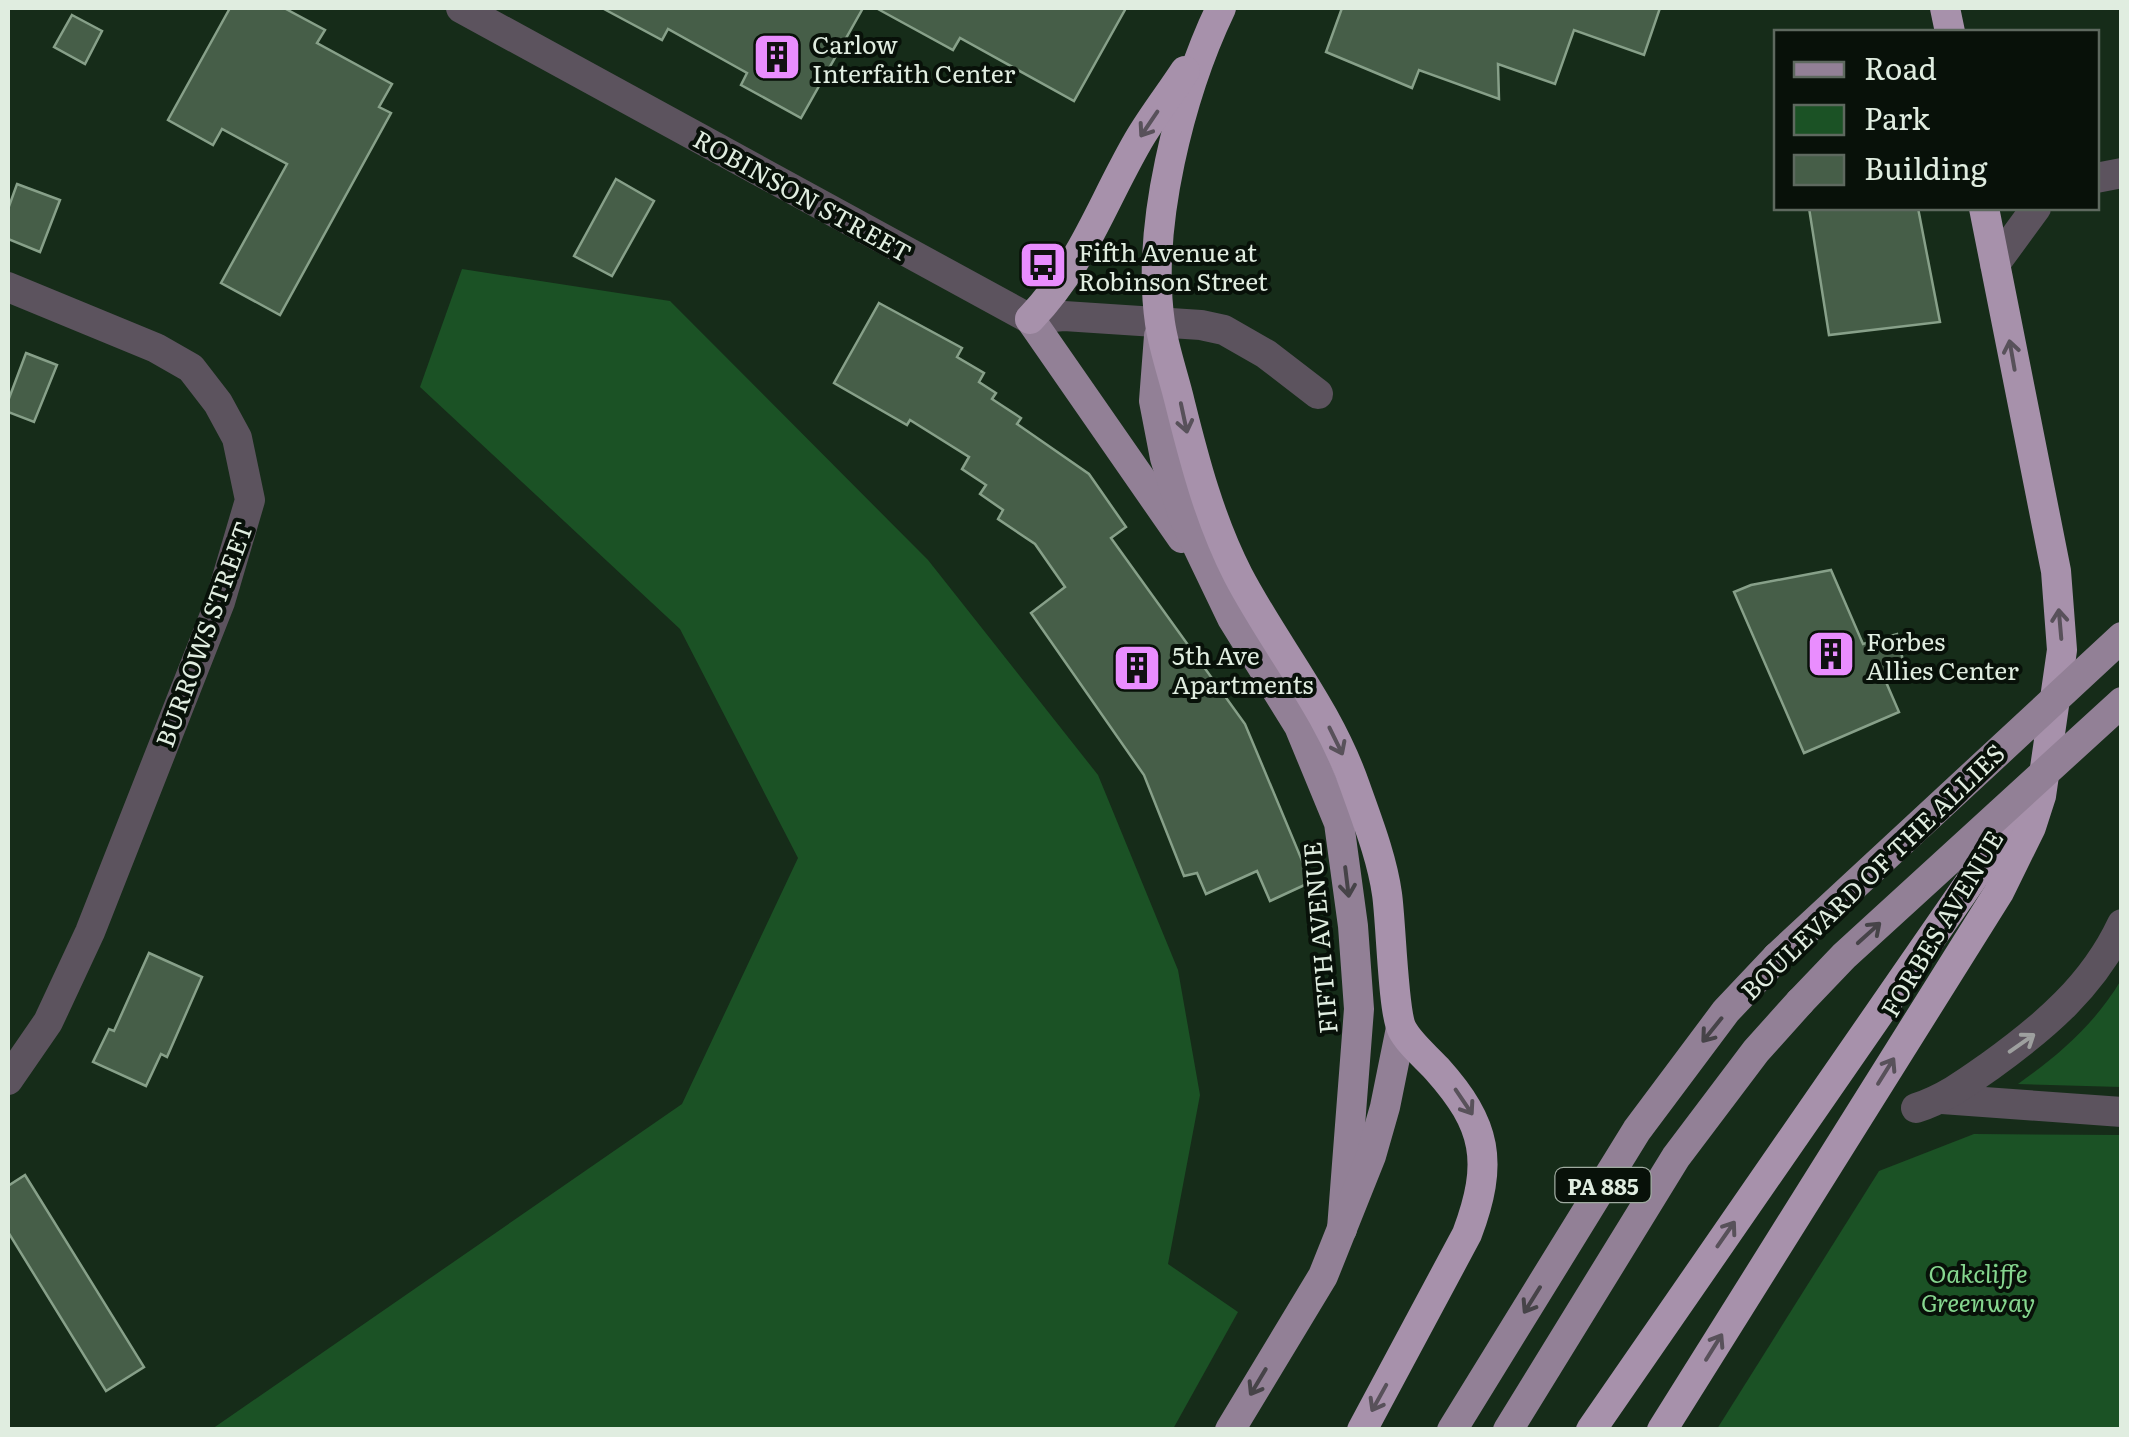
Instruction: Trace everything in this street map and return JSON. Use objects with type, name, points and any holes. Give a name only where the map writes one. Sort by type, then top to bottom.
[{"type":"highway","name":"FIFTH AVENUE","points":[[1221,8],[1204,44],[1182,112],[1169,170],[1159,259],[1160,323],[1192,459],[1215,522],[1246,589],[1308,687],[1354,782],[1387,891],[1400,1028]]},
{"type":"highway","points":[[1030,319],[1056,292],[1079,258],[1138,141],[1204,44]]},
{"type":"highway","name":"FORBES AVENUE","points":[[1662,1430],[1999,892],[2031,827],[2041,796],[2062,650],[2056,571],[1984,210]]},
{"type":"highway","points":[[1591,1430],[1978,870],[2023,788],[2052,721]]},
{"type":"highway","points":[[1362,1430],[1456,1257],[1482,1184],[1480,1135],[1472,1115],[1459,1093],[1400,1028]]},
{"type":"main road","points":[[1030,319],[1208,573]]},
{"type":"main road","name":"FIFTH AVENUE","points":[[1160,323],[1154,401],[1165,458],[1184,518],[1208,573],[1298,726],[1339,823],[1359,1009],[1342,1230]]},
{"type":"main road","name":"BOULEVARD OF THE ALLIES","points":[[1452,1430],[1637,1130],[1726,1012],[1776,957],[2122,637]]},
{"type":"main road","name":"BOULEVARD OF THE ALLIES","points":[[1508,1430],[1676,1156],[1800,1002],[1844,956],[2122,702]]},
{"type":"main road","name":"FIFTH AVENUE","points":[[1230,1430],[1323,1276],[1376,1140],[1400,1028]]},
{"type":"street","name":"ROBINSON STREET","points":[[461,8],[1030,319]]},
{"type":"street","points":[[1996,264],[2035,210]]},
{"type":"street","name":"BURROWS STREET","points":[[8,287],[156,348],[191,368],[218,403],[237,438],[250,500],[220,602],[90,932],[48,1022],[8,1080]]},
{"type":"street","points":[[1030,319],[1064,316],[1224,330],[1266,354],[1318,394]]},
{"type":"street","points":[[2122,924],[2094,972],[2049,1021],[1929,1104],[2122,1112]]},
{"type":"green space","points":[[462,269],[670,301],[928,560],[1098,775],[1178,970],[1200,1095],[1168,1264],[1238,1312],[1173,1429],[212,1429],[682,1104],[798,858],[680,629],[420,387]]},
{"type":"green space","points":[[2121,980],[2121,1087],[2018,1084],[2075,1038]]},
{"type":"green space","name":"Oakcliffe Greenway","points":[[1974,1134],[2121,1135],[2121,1429],[1717,1429],[1879,1171]]},
{"type":"building","points":[[230,8],[284,8],[325,30],[317,43],[392,84],[379,107],[391,113],[280,315],[221,283],[287,164],[222,129],[213,145],[168,120]]},
{"type":"building","name":"Carlow Interfaith Center","points":[[602,8],[863,8],[801,118],[741,85],[747,73],[668,29],[662,40]]},
{"type":"building","points":[[876,8],[1126,8],[1074,101],[960,38],[953,50]]},
{"type":"building","points":[[1342,8],[1660,8],[1644,55],[1574,30],[1555,84],[1498,64],[1499,99],[1419,70],[1412,88],[1326,52]]},
{"type":"building","points":[[72,15],[102,31],[85,64],[54,47]]},
{"type":"building","points":[[616,179],[654,201],[612,276],[574,256]]},
{"type":"building","points":[[17,184],[60,200],[40,252],[8,239],[8,209]]},
{"type":"building","points":[[1809,210],[1918,210],[1940,322],[1829,335]]},
{"type":"building","name":"5th Ave Apartments","points":[[879,303],[962,348],[957,357],[984,373],[979,382],[996,393],[992,399],[1021,418],[1017,424],[1089,474],[1126,527],[1111,538],[1245,724],[1311,882],[1270,901],[1257,871],[1206,894],[1197,873],[1184,876],[1144,775],[1031,613],[1065,587],[1035,544],[998,519],[1003,510],[980,494],[986,485],[962,469],[969,457],[910,420],[907,425],[834,383]]},
{"type":"building","points":[[26,353],[57,365],[34,422],[8,412],[8,401]]},
{"type":"building","name":"Forbes Allies Center","points":[[1831,570],[1863,644],[1897,634],[1904,665],[1883,675],[1899,712],[1804,753],[1734,592],[1751,585]]},
{"type":"building","points":[[149,953],[202,977],[167,1057],[161,1054],[146,1086],[93,1062],[109,1029],[114,1031]]},
{"type":"building","points":[[25,1175],[144,1367],[106,1391],[8,1232],[8,1186]]},
{"type":"place","name":"Carlow Interfaith Center","points":[[777,57]]},
{"type":"place","name":"Fifth Avenue at Robinson Street","points":[[1043,265]]},
{"type":"place","name":"Forbes Allies Center","points":[[1831,654]]},
{"type":"place","name":"5th Ave Apartments","points":[[1137,668]]}]
